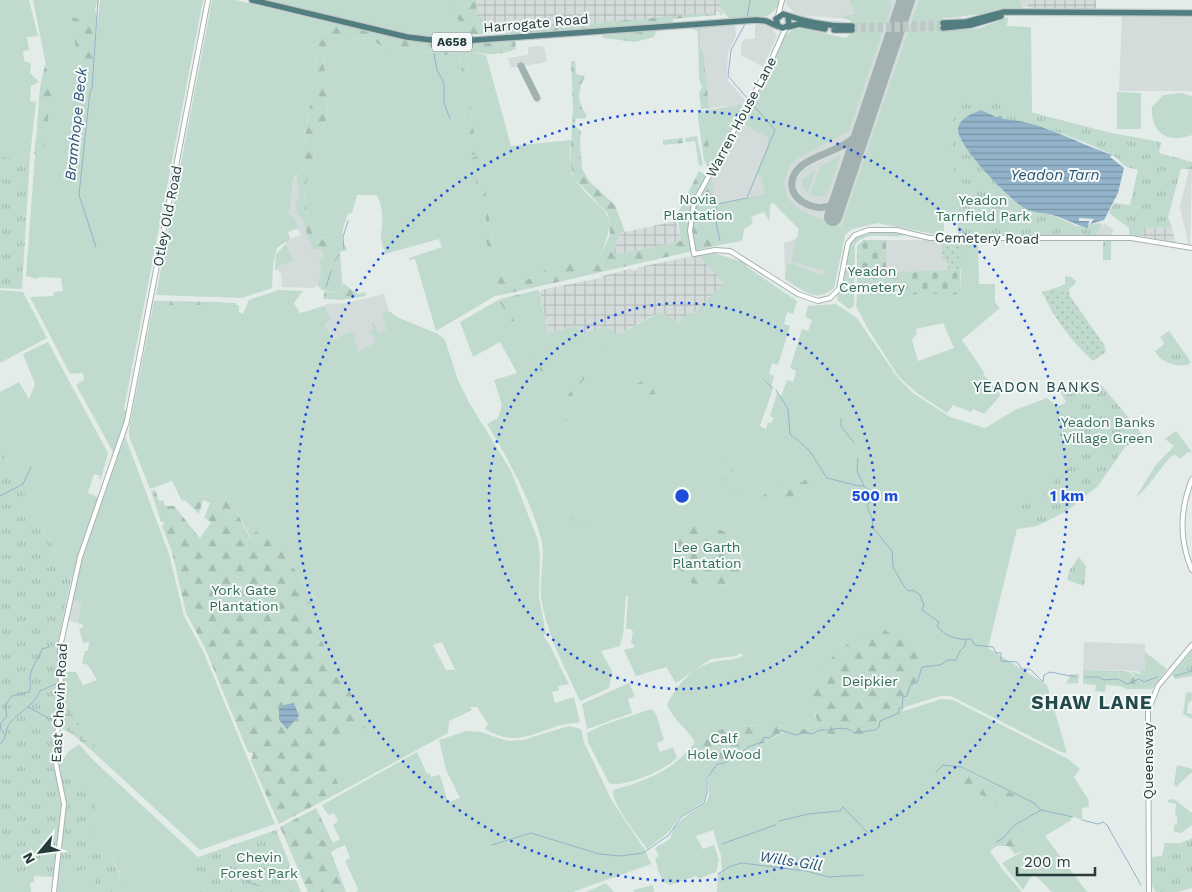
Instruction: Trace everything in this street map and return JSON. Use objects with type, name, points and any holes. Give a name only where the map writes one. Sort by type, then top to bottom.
[{"type":"highway","name":"Harrogate Road","points":[[252,0],[407,37],[445,42],[756,20],[766,21],[778,26]]},
{"type":"highway","points":[[943,26],[991,15],[1015,12],[1192,13]]},
{"type":"highway","points":[[820,26],[783,14],[777,17],[778,26],[787,27],[800,24],[820,26],[852,28]]},
{"type":"highway","points":[[787,27],[790,23],[788,16]]},
{"type":"highway","name":"Harrogate Road","points":[[766,21],[777,17]]},
{"type":"street","name":"Otley Old Road","points":[[124,431],[157,270],[208,0]]},
{"type":"street","points":[[777,17],[782,7],[782,0]]},
{"type":"street","points":[[778,26],[780,37]]},
{"type":"street","name":"Warren House Lane","points":[[694,254],[690,230],[694,203],[748,105],[773,57],[780,37],[787,27]]},
{"type":"street","name":"Cemetery Road","points":[[694,254],[715,250],[730,251],[798,294],[818,301],[830,298],[839,289],[848,243],[855,235],[868,230],[896,230],[930,238],[1129,238],[1192,248]]},
{"type":"street","name":"East Chevin Road","points":[[54,892],[64,804],[55,759],[61,693],[60,647],[80,557],[124,431]]},
{"type":"street","points":[[1192,479],[1185,501],[1182,528],[1184,547],[1192,570]]},
{"type":"street","name":"Queensway","points":[[1149,892],[1148,711],[1158,686],[1192,645]]},
{"type":"shaded area","points":[[459,0],[719,0],[724,14],[720,15],[719,12],[716,12],[717,15],[459,35]]},
{"type":"shaded area","points":[[786,0],[1025,0],[1027,7],[965,8],[962,17],[943,18],[944,32],[955,32],[906,180],[884,209],[877,223],[852,229],[845,235],[834,288],[825,294],[817,296],[807,293],[785,279],[784,243],[798,236],[799,229],[796,224],[774,203],[746,197],[713,204],[710,177],[756,100],[785,35],[794,29],[800,28],[846,38],[852,32],[850,19],[796,15],[786,4]]},
{"type":"shaded area","points":[[1025,0],[1096,0],[1096,10],[1028,8]]},
{"type":"shaded area","points":[[1181,15],[1192,17],[1192,91],[1119,91],[1122,16]]},
{"type":"shaded area","points":[[758,23],[771,26],[777,36],[763,67],[741,55],[741,43],[745,39],[755,39],[755,26]]},
{"type":"shaded area","points":[[735,24],[736,36],[728,52],[727,74],[728,81],[745,100],[743,104],[705,109],[697,26]]},
{"type":"shaded area","points":[[528,47],[544,47],[547,62],[511,68],[508,58],[528,55]]},
{"type":"shaded area","points":[[1189,169],[1192,169],[1190,252],[1180,207]]},
{"type":"shaded area","points":[[296,177],[299,196],[295,206],[298,217],[302,218],[312,248],[322,249],[324,258],[318,260],[322,269],[321,277],[315,288],[282,287],[281,274],[278,270],[275,270],[275,268],[294,260],[285,241],[301,235],[292,215],[288,211],[293,178]]},
{"type":"shaded area","points":[[676,221],[681,241],[613,255],[620,233]]},
{"type":"shaded area","points":[[1104,223],[1114,230],[1111,236],[1095,236]]},
{"type":"shaded area","points":[[1172,227],[1175,243],[1142,236],[1143,228]]},
{"type":"shaded area","points":[[886,240],[942,240],[942,259],[947,261],[948,271],[886,272]]},
{"type":"shaded area","points":[[698,255],[725,283],[693,315],[679,322],[653,315],[618,335],[580,335],[577,325],[548,333],[540,291],[601,278],[602,276],[630,269],[635,271],[639,267]]},
{"type":"shaded area","points":[[384,294],[389,311],[382,313],[387,330],[377,333],[374,329],[376,343],[358,353],[354,335],[333,340],[325,324],[332,319],[324,306]]},
{"type":"shaded area","points":[[72,601],[81,602],[78,623],[67,621]]},
{"type":"shaded area","points":[[1084,642],[1145,644],[1145,671],[1083,670]]},
{"type":"green space","points":[[0,0],[29,0],[38,36],[27,37],[29,50],[23,51],[24,61],[31,63],[30,73],[39,82],[31,86],[30,101],[36,102],[30,156],[10,158],[0,155]]},
{"type":"green space","points":[[33,0],[98,0],[95,9],[97,18],[72,18],[93,59],[100,0],[203,0],[124,409],[127,412],[113,452],[76,385],[84,380],[83,373],[70,374],[30,297],[53,296],[54,292],[63,291],[61,278],[40,277],[36,279],[26,276],[40,88],[50,85]]},
{"type":"green space","points":[[212,0],[236,0],[322,21],[300,173],[293,178],[289,213],[299,228],[288,232],[290,239],[277,248],[273,264],[272,288],[242,298],[156,295]]},
{"type":"green space","points":[[262,0],[459,0],[459,35],[443,37],[417,35]]},
{"type":"green space","points":[[453,0],[476,0],[477,17],[483,18],[484,34],[459,35],[459,20],[449,13]]},
{"type":"green space","points":[[719,0],[779,0],[773,12],[760,18],[730,20],[720,7]]},
{"type":"green space","points":[[850,0],[890,0],[891,6],[849,131],[799,158],[790,165],[784,182],[787,198],[801,211],[841,227],[919,0],[1019,0],[1023,10],[943,18],[944,31],[980,28],[1008,17],[1007,26],[1031,27],[1032,113],[958,94],[951,131],[957,218],[944,219],[944,236],[877,223],[852,229],[845,235],[834,288],[828,292],[815,294],[803,290],[785,279],[787,265],[790,263],[823,276],[825,271],[791,261],[799,229],[773,203],[771,203],[769,221],[764,212],[751,217],[753,223],[744,229],[742,241],[719,245],[717,236],[699,237],[697,224],[715,220],[713,204],[765,194],[761,176],[756,173],[768,145],[768,138],[746,125],[742,120],[775,60],[785,35],[794,29],[800,28],[846,38],[852,32],[852,21],[843,18],[843,16],[855,14]]},
{"type":"green space","points":[[712,13],[712,15],[673,19],[673,23],[510,34],[500,30],[506,25],[511,30]]},
{"type":"green space","points":[[72,18],[97,18],[93,59],[77,58]]},
{"type":"green space","points":[[322,21],[403,38],[453,46],[515,40],[516,49],[496,54],[466,51],[472,122],[466,123],[460,52],[441,56],[433,51],[412,53],[399,61],[398,56],[369,38],[333,42],[323,52],[328,113],[305,187],[304,198],[313,236],[342,240],[347,250],[340,252],[312,249],[302,218],[298,217],[295,206],[299,196],[296,177],[300,173]]},
{"type":"green space","points":[[718,25],[719,27],[700,29],[700,49],[703,50],[709,108],[701,109],[699,93],[702,88],[699,79],[698,31],[692,28],[661,30],[661,28]]},
{"type":"green space","points":[[658,28],[654,37],[635,42],[603,38],[602,34]]},
{"type":"green space","points":[[369,38],[399,56],[399,61],[412,53],[433,51],[442,56],[460,52],[466,122],[472,122],[466,51],[486,55],[511,146],[571,140],[570,160],[572,175],[609,219],[606,241],[599,258],[550,267],[535,277],[506,286],[492,240],[487,203],[485,203],[485,222],[501,295],[495,296],[436,331],[415,259],[409,260],[409,258],[442,247],[439,239],[385,254],[381,235],[381,210],[377,195],[357,195],[352,213],[348,214],[343,228],[342,240],[313,236],[304,198],[305,187],[328,113],[323,52],[333,42]]},
{"type":"green space","name":"Novia Plantation","points":[[571,61],[575,61],[576,74],[585,76],[579,96],[581,106],[587,116],[584,119],[577,118],[574,125],[581,131],[582,169],[590,182],[615,205],[625,232],[620,233],[613,255],[681,241],[677,215],[699,171],[712,179],[715,220],[697,224],[699,236],[717,236],[719,245],[501,295],[486,240],[485,203],[487,203],[492,240],[506,286],[535,277],[549,267],[599,258],[610,235],[608,214],[574,178],[570,164],[573,107]]},
{"type":"green space","points":[[45,64],[52,86],[46,135],[37,130],[40,88]]},
{"type":"green space","points":[[1117,92],[1141,93],[1141,129],[1117,129]]},
{"type":"green space","name":"Yeadon Tarnfield Park","points":[[958,93],[1111,133],[1161,142],[1159,153],[1192,162],[1192,169],[1181,169],[1168,217],[1172,227],[1143,228],[1142,236],[1129,236],[1129,228],[1109,213],[1114,203],[1130,205],[1138,169],[1126,166],[1112,155],[1074,138],[1042,127],[1003,119],[974,158],[1010,198],[1025,209],[1050,214],[1077,226],[1088,227],[1090,224],[1100,223],[1102,225],[1096,235],[1092,237],[958,236],[951,131]]},
{"type":"green space","points":[[1181,93],[1192,96],[1192,135],[1175,138],[1168,137],[1162,134],[1154,124],[1152,107],[1163,95]]},
{"type":"green space","points":[[746,105],[712,165],[703,111]]},
{"type":"green space","points":[[703,111],[712,165],[708,167],[704,160],[698,118],[698,112]]},
{"type":"green space","points":[[472,124],[478,154],[472,155],[467,125]]},
{"type":"green space","points":[[697,136],[703,165],[699,166],[695,141],[686,142],[685,138]]},
{"type":"green space","points":[[36,137],[45,141],[43,155],[34,154]]},
{"type":"green space","points":[[683,138],[683,143],[663,145],[663,140]]},
{"type":"green space","points":[[0,155],[10,158],[30,156],[22,289],[0,288]]},
{"type":"green space","points":[[841,155],[827,195],[818,197],[810,194],[820,167]]},
{"type":"green space","points":[[478,156],[486,195],[485,199],[477,202],[479,197],[471,158]]},
{"type":"green space","points":[[816,170],[808,193],[804,190],[802,180]]},
{"type":"green space","points":[[869,231],[903,233],[905,235],[865,237],[855,245],[854,306],[849,309],[838,301],[837,296],[844,281],[846,255],[855,237]]},
{"type":"green space","points":[[962,239],[978,240],[979,284],[995,284],[995,302],[1000,308],[962,340],[984,372],[983,374],[1001,395],[984,414],[973,409],[971,412],[953,405],[947,413],[917,393],[899,377],[868,329],[856,306],[857,294],[960,294]],"holes":[[[943,323],[954,348],[918,361],[912,340],[917,334],[916,329]]]},
{"type":"green space","points":[[962,239],[962,270],[948,271],[947,261],[942,259],[942,240]]},
{"type":"green space","name":"Yeadon Cemetery","points":[[863,240],[886,240],[886,272],[960,270],[960,294],[857,294],[857,246]]},
{"type":"green space","points":[[1103,240],[1111,240],[1111,260],[1103,260]]},
{"type":"green space","points":[[286,244],[294,260],[275,268],[276,254]]},
{"type":"green space","points":[[322,249],[340,252],[343,293],[322,290],[317,285],[321,272],[318,260],[324,258]]},
{"type":"green space","name":"Calf Hole Wood","points":[[714,253],[746,263],[747,267],[797,301],[793,314],[787,312],[784,324],[790,326],[778,365],[772,363],[769,374],[774,376],[771,387],[773,389],[760,426],[766,429],[768,422],[771,423],[774,418],[770,416],[777,393],[781,396],[787,380],[793,382],[796,371],[790,368],[802,329],[808,331],[812,320],[805,317],[808,306],[836,304],[857,318],[898,378],[913,393],[950,417],[985,428],[1015,410],[1047,398],[1083,429],[1047,494],[1013,507],[1017,529],[988,648],[1047,685],[1067,753],[1061,752],[951,696],[940,696],[905,707],[924,664],[814,713],[819,727],[803,729],[777,725],[735,726],[727,763],[786,731],[857,738],[879,730],[904,711],[941,699],[953,700],[1068,759],[1080,769],[1074,777],[1088,799],[1089,807],[1082,808],[1082,820],[1073,816],[1070,821],[1045,836],[1087,892],[1052,892],[1035,875],[1030,878],[1023,890],[1002,863],[1025,850],[1012,833],[990,851],[1022,892],[717,892],[718,873],[722,871],[721,856],[713,830],[696,836],[703,849],[714,845],[719,860],[716,872],[698,879],[696,876],[670,885],[663,880],[655,858],[659,856],[655,848],[670,839],[674,827],[682,819],[707,801],[709,795],[708,782],[711,772],[706,780],[706,795],[703,802],[679,818],[669,832],[647,849],[616,803],[613,790],[637,783],[659,773],[687,752],[695,742],[667,705],[675,691],[686,678],[706,664],[743,655],[741,653],[736,656],[711,659],[676,683],[666,667],[636,676],[624,650],[635,647],[631,642],[633,631],[626,629],[628,596],[626,596],[623,635],[620,646],[601,651],[612,671],[609,688],[581,701],[579,699],[556,649],[543,610],[541,596],[542,546],[531,509],[518,480],[487,424],[498,418],[502,405],[494,380],[517,373],[500,342],[473,357],[460,322],[500,299],[557,397],[502,301],[540,294],[548,333],[577,325],[580,335],[605,326],[618,335],[660,312],[679,322],[687,314],[693,315],[724,283],[698,255]],"holes":[[[598,359],[572,396],[566,425],[562,425],[568,396]],[[721,458],[757,500],[799,484],[816,472],[786,501],[776,502],[760,509]],[[702,522],[730,534],[745,563],[732,584],[695,587],[670,558],[681,528]],[[961,767],[1020,798],[962,784]]]},
{"type":"green space","points":[[1065,276],[1071,277],[1076,281],[1069,289],[1070,296],[1056,288],[1065,284]]},
{"type":"green space","points":[[343,283],[358,294],[365,292],[366,296],[343,300],[323,299],[325,291],[343,293]]},
{"type":"green space","points":[[1056,288],[1070,296],[1105,346],[1106,352],[1093,361],[1064,329],[1042,292]]},
{"type":"green space","points":[[0,290],[23,292],[47,338],[0,363]]},
{"type":"green space","points":[[279,290],[303,291],[294,303],[300,313],[324,306],[332,319],[325,324],[333,340],[350,332],[354,334],[358,352],[376,342],[370,332],[374,329],[371,323],[374,321],[378,333],[386,330],[382,313],[389,311],[397,317],[438,334],[445,340],[458,380],[470,404],[511,471],[538,540],[540,555],[539,597],[546,634],[543,635],[569,684],[558,686],[559,690],[552,692],[555,703],[574,697],[580,722],[563,724],[523,737],[506,737],[485,729],[488,724],[477,707],[470,707],[472,710],[449,721],[448,733],[342,791],[320,748],[367,727],[346,683],[301,607],[316,599],[263,525],[251,538],[231,501],[199,496],[182,501],[172,481],[150,489],[129,436],[154,301],[236,303],[236,305],[239,305],[239,312],[243,314],[249,300]],"holes":[[[442,642],[455,670],[446,670],[433,645]]]},
{"type":"green space","points":[[538,290],[540,294],[503,302],[558,396],[556,397],[500,302],[500,299]]},
{"type":"green space","points":[[154,301],[223,302],[222,305],[154,305]]},
{"type":"green space","points":[[1169,331],[1191,362],[1187,365],[1168,363],[1157,355],[1155,351],[1165,344],[1160,337]]},
{"type":"green space","points":[[618,335],[620,338],[607,346],[600,356],[596,354],[603,344]]},
{"type":"green space","points":[[48,342],[108,453],[101,479],[99,479],[100,476],[94,474],[88,493],[98,497],[71,580],[0,449],[0,392],[19,382],[29,399],[35,384],[23,354]]},
{"type":"green space","points":[[594,356],[598,359],[572,396],[566,425],[561,425],[568,396]]},
{"type":"green space","points":[[648,379],[664,393],[646,395],[637,391],[634,385]]},
{"type":"green space","name":"Yeadon Banks Village Green","points":[[1097,380],[1143,435],[1125,447],[1098,486],[1067,511],[1037,526],[1017,529],[1013,506],[1047,494],[1083,429],[1058,407],[1066,402],[1060,391],[1082,382]]},
{"type":"green space","points":[[1176,431],[1192,452],[1188,452],[1180,459],[1176,455],[1171,456],[1136,497],[1155,466],[1174,446],[1165,439]]},
{"type":"green space","points":[[125,436],[169,554],[184,616],[203,651],[275,824],[200,850],[89,748],[71,733],[61,728],[66,672],[76,672],[83,685],[97,680],[88,665],[82,663],[85,651],[88,651],[89,642],[83,643],[79,628],[83,628],[83,625],[78,623],[81,602],[72,601],[84,551]]},
{"type":"green space","points":[[0,449],[71,580],[57,647],[59,688],[54,769],[63,760],[71,780],[95,802],[97,817],[91,825],[95,841],[104,846],[121,876],[119,878],[130,892],[103,892],[84,869],[58,877],[0,875]]},
{"type":"green space","points":[[721,457],[757,500],[786,479],[799,484],[816,472],[821,475],[786,501],[776,502],[760,509],[722,479]]},
{"type":"green space","name":"York Gate Plantation","points":[[155,490],[159,501],[163,500],[165,506],[174,506],[200,538],[211,522],[204,518],[210,503],[203,500],[199,514],[185,500],[199,496],[231,501],[250,538],[263,524],[316,600],[302,607],[346,683],[367,727],[320,748],[342,791],[279,824],[251,761],[253,753],[248,752],[205,648],[186,613],[172,552],[162,526],[164,525],[163,521],[161,522],[151,491]]},
{"type":"green space","points":[[587,510],[593,515],[591,524],[582,527],[574,522],[572,518],[576,512]]},
{"type":"green space","name":"Lee Garth Plantation","points":[[702,522],[730,534],[740,554],[746,573],[732,584],[695,587],[670,558],[670,535],[681,528]]},
{"type":"green space","points":[[1079,557],[1086,566],[1084,586],[1067,580],[1069,571]]},
{"type":"green space","name":"Deipkier","points":[[877,626],[909,644],[924,664],[902,713],[875,733],[857,738],[816,734],[806,737],[790,737],[785,731],[727,763],[717,763],[695,742],[711,732],[735,726],[777,725],[803,729],[819,727],[814,709],[813,690],[820,671],[838,652],[858,636]]},
{"type":"green space","points":[[1192,650],[1192,676],[1175,679],[1172,674]]},
{"type":"green space","points":[[1145,652],[1167,669],[1152,689],[1126,689],[1120,686],[1106,685],[1105,692],[1095,691],[1096,685],[1083,684],[1083,670],[1118,671],[1119,677],[1136,684],[1134,674],[1130,671],[1144,675],[1137,671],[1145,671]]},
{"type":"green space","points":[[1118,671],[1131,673],[1136,684],[1128,686],[1122,684]]},
{"type":"green space","points":[[1071,674],[1079,674],[1078,683],[1066,684]]},
{"type":"green space","points":[[629,683],[635,696],[628,699],[632,713],[587,729],[582,704]]},
{"type":"green space","points":[[1186,693],[1192,693],[1192,700],[1188,704],[1187,713],[1192,714],[1192,719],[1183,714]]},
{"type":"green space","points":[[72,705],[71,712],[79,723],[79,728],[96,746],[89,748],[71,733],[61,728],[63,709]]},
{"type":"green space","points":[[651,709],[656,714],[664,740],[657,743],[660,752],[673,747],[677,757],[665,767],[645,777],[624,783],[609,783],[588,742],[587,733],[603,725]]},
{"type":"green space","points":[[510,722],[521,730],[520,732],[515,734],[507,727]]},
{"type":"green space","points":[[569,726],[581,729],[584,742],[611,799],[645,850],[651,864],[573,892],[356,892],[358,889],[345,861],[350,858],[345,845],[336,849],[333,843],[340,839],[333,825],[338,821],[334,813],[328,815],[322,805],[417,752],[427,774],[430,773],[431,777],[440,775],[448,802],[460,798],[446,770],[439,740],[467,731],[481,732],[507,741],[523,740]]},
{"type":"green space","points":[[79,744],[93,760],[198,857],[269,892],[130,892],[119,880],[121,875],[104,846],[93,845],[91,825],[95,803],[71,780],[64,763],[63,760],[68,752]]},
{"type":"green space","points":[[1177,765],[1192,769],[1192,772],[1176,787],[1174,784]]},
{"type":"green space","points":[[960,767],[1021,798],[1009,806],[994,802],[962,784]]},
{"type":"green space","points":[[1174,799],[1192,813],[1192,825],[1181,833],[1174,832],[1174,825],[1177,824],[1177,817],[1175,817],[1176,804],[1168,802],[1168,800]]},
{"type":"green space","points":[[316,808],[336,849],[331,852],[346,892],[308,892],[280,827]]},
{"type":"green space","name":"Chevin Forest Park","points":[[276,830],[301,892],[201,892],[195,863],[198,857]]},
{"type":"green space","points":[[1012,833],[1025,850],[1015,854],[1008,846],[998,846],[990,850]]},
{"type":"green space","points":[[1192,838],[1192,888],[1178,892],[1156,892],[1152,886],[1152,857],[1162,856],[1165,843],[1181,843]]},
{"type":"green space","points":[[84,869],[103,892],[56,892],[58,877]]},
{"type":"green space","points":[[0,875],[34,876],[34,882],[30,883],[31,892],[0,892]]},
{"type":"green space","points":[[606,883],[614,892],[586,892]]},
{"type":"green space","points":[[653,885],[654,892],[634,892],[634,890]]},
{"type":"water","name":"Yeadon Tarn","points":[[981,110],[996,117],[1001,116],[1003,119],[1016,120],[1044,128],[1112,155],[1110,157],[1124,168],[1118,193],[1104,220],[1090,224],[1094,219],[1079,218],[1079,221],[1089,221],[1088,228],[1054,215],[1024,208],[1017,203],[985,171],[959,136],[959,124],[967,116]]},
{"type":"water","points":[[294,703],[299,716],[287,729],[279,720],[279,709],[284,705]]},
{"type":"waterway","name":"Bramhope Beck","points":[[96,247],[79,195],[90,91],[92,88],[98,0]]},
{"type":"waterway","points":[[747,18],[750,0]]},
{"type":"waterway","points":[[720,241],[716,222],[717,204],[747,198],[775,130],[728,76],[731,50],[745,24]]},
{"type":"waterway","points":[[434,54],[437,70],[444,83],[444,103],[450,119]]},
{"type":"waterway","points":[[344,249],[343,237],[348,221]]},
{"type":"waterway","points":[[335,261],[339,255]]},
{"type":"waterway","points":[[326,287],[331,271]]},
{"type":"waterway","points":[[765,381],[773,388]]},
{"type":"waterway","points":[[776,390],[788,409],[790,434],[809,450],[827,478],[864,486],[868,489],[869,502],[867,506],[872,518],[873,528],[892,551],[893,567],[905,588],[909,591],[913,590],[920,595],[924,605],[922,610],[939,622],[937,626],[940,629],[947,635],[955,638],[971,639],[975,645],[993,647],[996,653],[1001,653],[1001,661],[1017,662],[1022,669],[1030,669],[1043,682],[1044,675],[1050,672],[1076,677]]},
{"type":"waterway","points":[[841,419],[841,426],[854,443]]},
{"type":"waterway","points":[[858,458],[857,471],[864,486]]},
{"type":"waterway","points":[[0,496],[23,484],[31,467]]},
{"type":"waterway","points":[[492,845],[531,833],[599,854],[620,856],[643,853],[669,835],[681,817],[704,803],[707,793],[707,779],[717,764],[725,763],[734,756],[737,757],[748,747],[762,742],[764,737],[769,738],[780,730],[796,735],[805,732],[812,734],[820,730],[838,728],[851,730],[854,733],[875,730],[879,727],[880,721],[899,713],[899,708],[902,708],[903,697],[907,696],[910,686],[917,683],[922,667],[940,665],[948,660],[956,660],[960,651],[965,646],[966,640]]},
{"type":"waterway","points":[[0,731],[1,723],[7,716],[5,705],[12,696],[29,692],[32,668],[42,649],[49,647]]},
{"type":"waterway","points":[[1174,676],[1192,671]]},
{"type":"waterway","points":[[1085,677],[1099,677],[1103,680],[1118,679],[1127,684],[1139,679],[1144,682],[1157,677]]},
{"type":"waterway","points":[[0,744],[10,723],[35,700],[40,691],[58,683]]},
{"type":"waterway","points":[[63,708],[65,685]]},
{"type":"waterway","points":[[28,707],[54,721]]},
{"type":"waterway","points":[[60,727],[62,711]]},
{"type":"waterway","points":[[936,772],[943,765],[961,767],[1034,803],[1041,810]]},
{"type":"waterway","points":[[779,821],[808,814],[840,811],[843,807],[868,833]]},
{"type":"waterway","points":[[996,842],[1002,839],[1015,825],[1041,810],[1073,817]]},
{"type":"waterway","points":[[1082,820],[1098,824],[1103,822],[1107,825],[1141,885]]},
{"type":"waterway","points":[[745,836],[775,825]]},
{"type":"waterway","points":[[722,844],[744,836]]},
{"type":"waterway","name":"Wills Gill","points":[[718,874],[731,866],[742,863],[806,871],[829,877],[863,875]]},
{"type":"waterway","points":[[251,883],[259,886]]},
{"type":"taxiway","points":[[905,4],[906,0]]},
{"type":"taxiway","points":[[521,66],[537,98]]},
{"type":"taxiway","points":[[842,192],[832,205],[825,207],[809,205],[796,197],[792,183],[794,175],[807,162],[849,142],[865,124]]},
{"type":"runway","points":[[833,217],[906,0]]},
{"type":"tunnel","points":[[852,26],[943,23]]},
{"type":"tunnel","points":[[852,30],[943,28]]},
{"type":"district","name":"YEADON BANKS","points":[[1037,387]]},
{"type":"district","name":"SHAW LANE","points":[[1092,702]]}]
